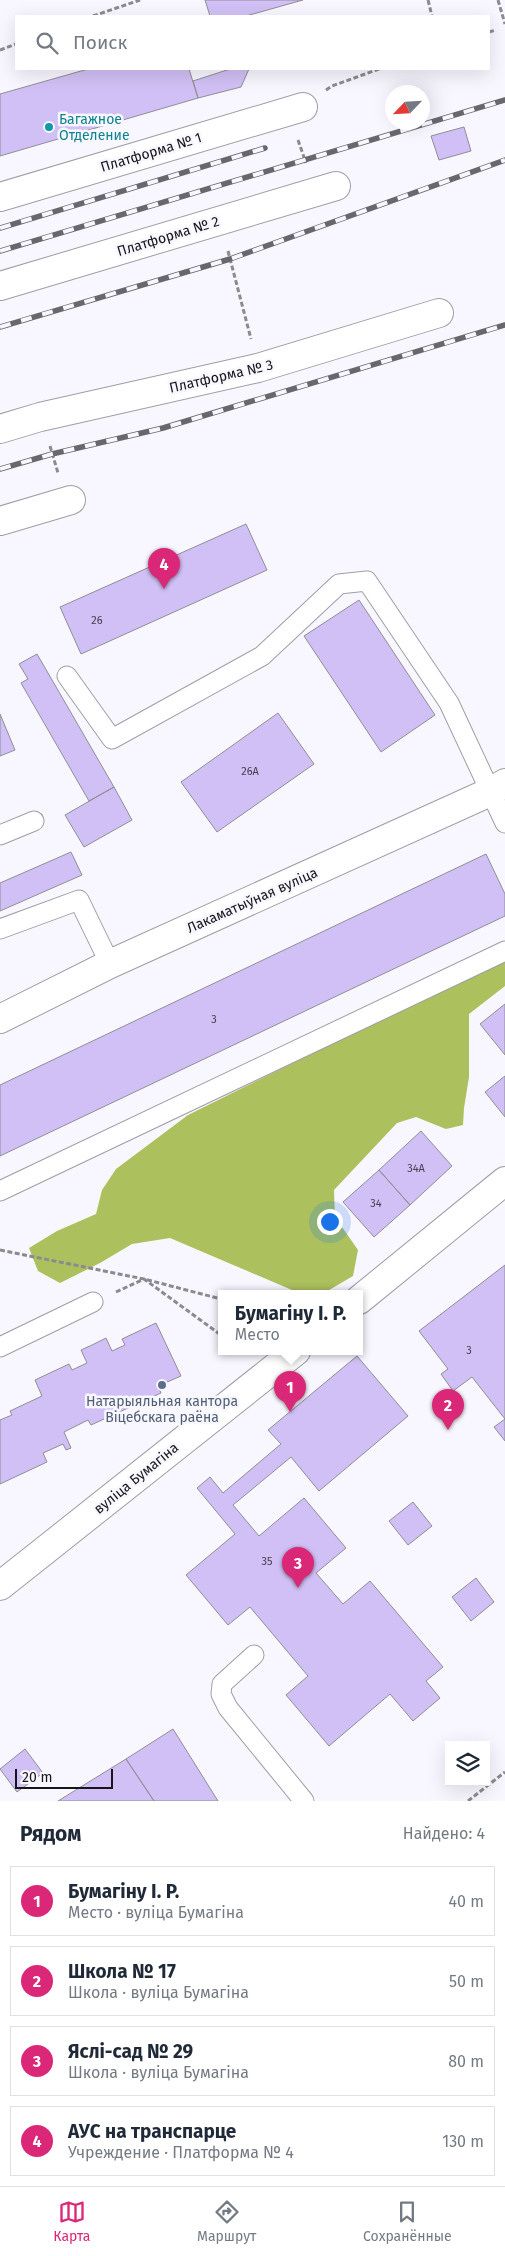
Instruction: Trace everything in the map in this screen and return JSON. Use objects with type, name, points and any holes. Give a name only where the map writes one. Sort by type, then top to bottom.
[{"type":"street","name":"Платформа № 1","points":[[0,197],[297,109]]},
{"type":"street","name":"Платформа № 2","points":[[0,286],[325,190]]},
{"type":"street","name":"Платформа № 3","points":[[0,429],[40,417],[258,368],[438,313]]},
{"type":"street","points":[[0,521],[68,500]]},
{"type":"street","name":"Лакаматыўная вуліца","points":[[0,1019],[110,964],[498,788]]},
{"type":"street","points":[[363,1297],[505,1181]]},
{"type":"street","name":"вуліца Бумагіна","points":[[0,1586],[291,1355]]},
{"type":"lane","points":[[67,676],[112,739],[262,656],[339,584],[367,581],[449,703],[498,788],[505,823]]},
{"type":"lane","points":[[0,835],[34,821]]},
{"type":"lane","points":[[0,929],[79,900],[110,964]]},
{"type":"lane","points":[[0,1191],[505,951]]},
{"type":"lane","points":[[0,1347],[93,1302]]},
{"type":"lane","points":[[254,1655],[222,1684],[221,1694],[228,1708],[304,1801]]},
{"type":"path","points":[[96,15],[140,0]]},
{"type":"path","points":[[428,0],[432,15]]},
{"type":"path","points":[[498,0],[505,24]]},
{"type":"path","points":[[490,32],[496,30]]},
{"type":"path","points":[[0,50],[15,44]]},
{"type":"path","points":[[325,190],[297,109],[332,86],[376,70]]},
{"type":"path","points":[[219,221],[258,368]]},
{"type":"path","points":[[40,417],[68,500]]},
{"type":"path","points":[[0,1250],[144,1280],[218,1298]]},
{"type":"path","points":[[93,1302],[144,1280]]},
{"type":"path","points":[[144,1280],[218,1333]]},
{"type":"path","points":[[468,1801],[505,1772]]},
{"type":"green space","points":[[505,958],[505,986],[469,1014],[469,1077],[463,1125],[446,1129],[416,1117],[397,1123],[334,1190],[335,1217],[358,1250],[353,1276],[329,1290],[292,1290],[170,1238],[132,1244],[60,1283],[38,1271],[29,1248],[57,1231],[96,1214],[102,1190],[116,1169],[188,1115]]},
{"type":"building","points":[[205,0],[303,0],[250,15],[210,15]]},
{"type":"building","name":"Багажное Отделение","points":[[84,70],[189,70],[198,98],[0,156],[0,94]]},
{"type":"building","points":[[227,70],[249,70],[241,87],[198,98],[193,81]]},
{"type":"building","points":[[464,127],[471,151],[439,160],[431,136]]},
{"type":"building","points":[[246,524],[267,570],[81,654],[60,607]]},
{"type":"building","points":[[359,600],[435,715],[381,752],[304,636]]},
{"type":"building","points":[[37,654],[114,787],[89,801],[21,683],[28,679],[19,664]]},
{"type":"building","points":[[278,713],[314,764],[217,832],[181,782]]},
{"type":"building","points":[[0,714],[15,750],[0,756]]},
{"type":"building","points":[[114,787],[132,820],[84,847],[65,815]]},
{"type":"building","points":[[71,852],[82,875],[0,911],[0,883]]},
{"type":"building","points":[[486,854],[505,894],[505,916],[0,1156],[0,1085]]},
{"type":"building","points":[[505,1004],[505,1055],[480,1024]]},
{"type":"building","points":[[505,1076],[505,1117],[485,1092]]},
{"type":"building","points":[[421,1131],[452,1166],[410,1205],[379,1170]]},
{"type":"building","points":[[379,1170],[410,1205],[374,1237],[343,1202]]},
{"type":"building","points":[[505,1265],[505,1419],[472,1377],[453,1391],[441,1374],[448,1369],[419,1331]]},
{"type":"building","points":[[156,1323],[181,1376],[158,1386],[161,1393],[91,1425],[88,1420],[64,1432],[71,1448],[66,1450],[63,1444],[43,1453],[47,1462],[0,1484],[0,1420],[12,1415],[10,1411],[42,1396],[35,1380],[69,1364],[72,1370],[87,1363],[81,1350],[106,1338],[112,1351],[125,1345],[122,1339]]},
{"type":"building","points":[[357,1356],[408,1416],[319,1491],[291,1457],[233,1505],[259,1536],[304,1498],[346,1548],[316,1573],[343,1604],[370,1581],[443,1667],[426,1681],[440,1698],[413,1721],[390,1694],[329,1746],[286,1695],[308,1676],[250,1607],[228,1625],[186,1575],[235,1534],[197,1488],[210,1477],[223,1493],[281,1444],[268,1430]]},
{"type":"building","points":[[505,1419],[505,1441],[494,1427]]},
{"type":"building","points":[[413,1502],[432,1526],[408,1545],[389,1521]]},
{"type":"building","points":[[476,1578],[494,1602],[471,1621],[452,1597]]},
{"type":"building","points":[[173,1729],[218,1801],[154,1801],[126,1759]]},
{"type":"building","points":[[25,1749],[43,1773],[17,1792],[0,1769]]},
{"type":"building","points":[[126,1759],[154,1801],[58,1801]]},
{"type":"railway","points":[[0,251],[505,100]]},
{"type":"railway","points":[[0,228],[265,148]]},
{"type":"railway","points":[[0,327],[230,259],[505,160]]},
{"type":"railway","points":[[0,469],[52,454],[163,428],[505,325]]},
{"type":"place","name":"Багажное Отделение","points":[[49,127]]},
{"type":"place","name":"АУС на транспарце","points":[[164,589]]},
{"type":"place","name":"Натарыяльная кантора Віцебскага раёна","points":[[162,1385]]},
{"type":"place","name":"Бумагіну І. Р.","points":[[290,1412]]},
{"type":"place","name":"Школа № 17","points":[[448,1430]]},
{"type":"place","name":"Яслі-сад № 29","points":[[298,1588]]}]
